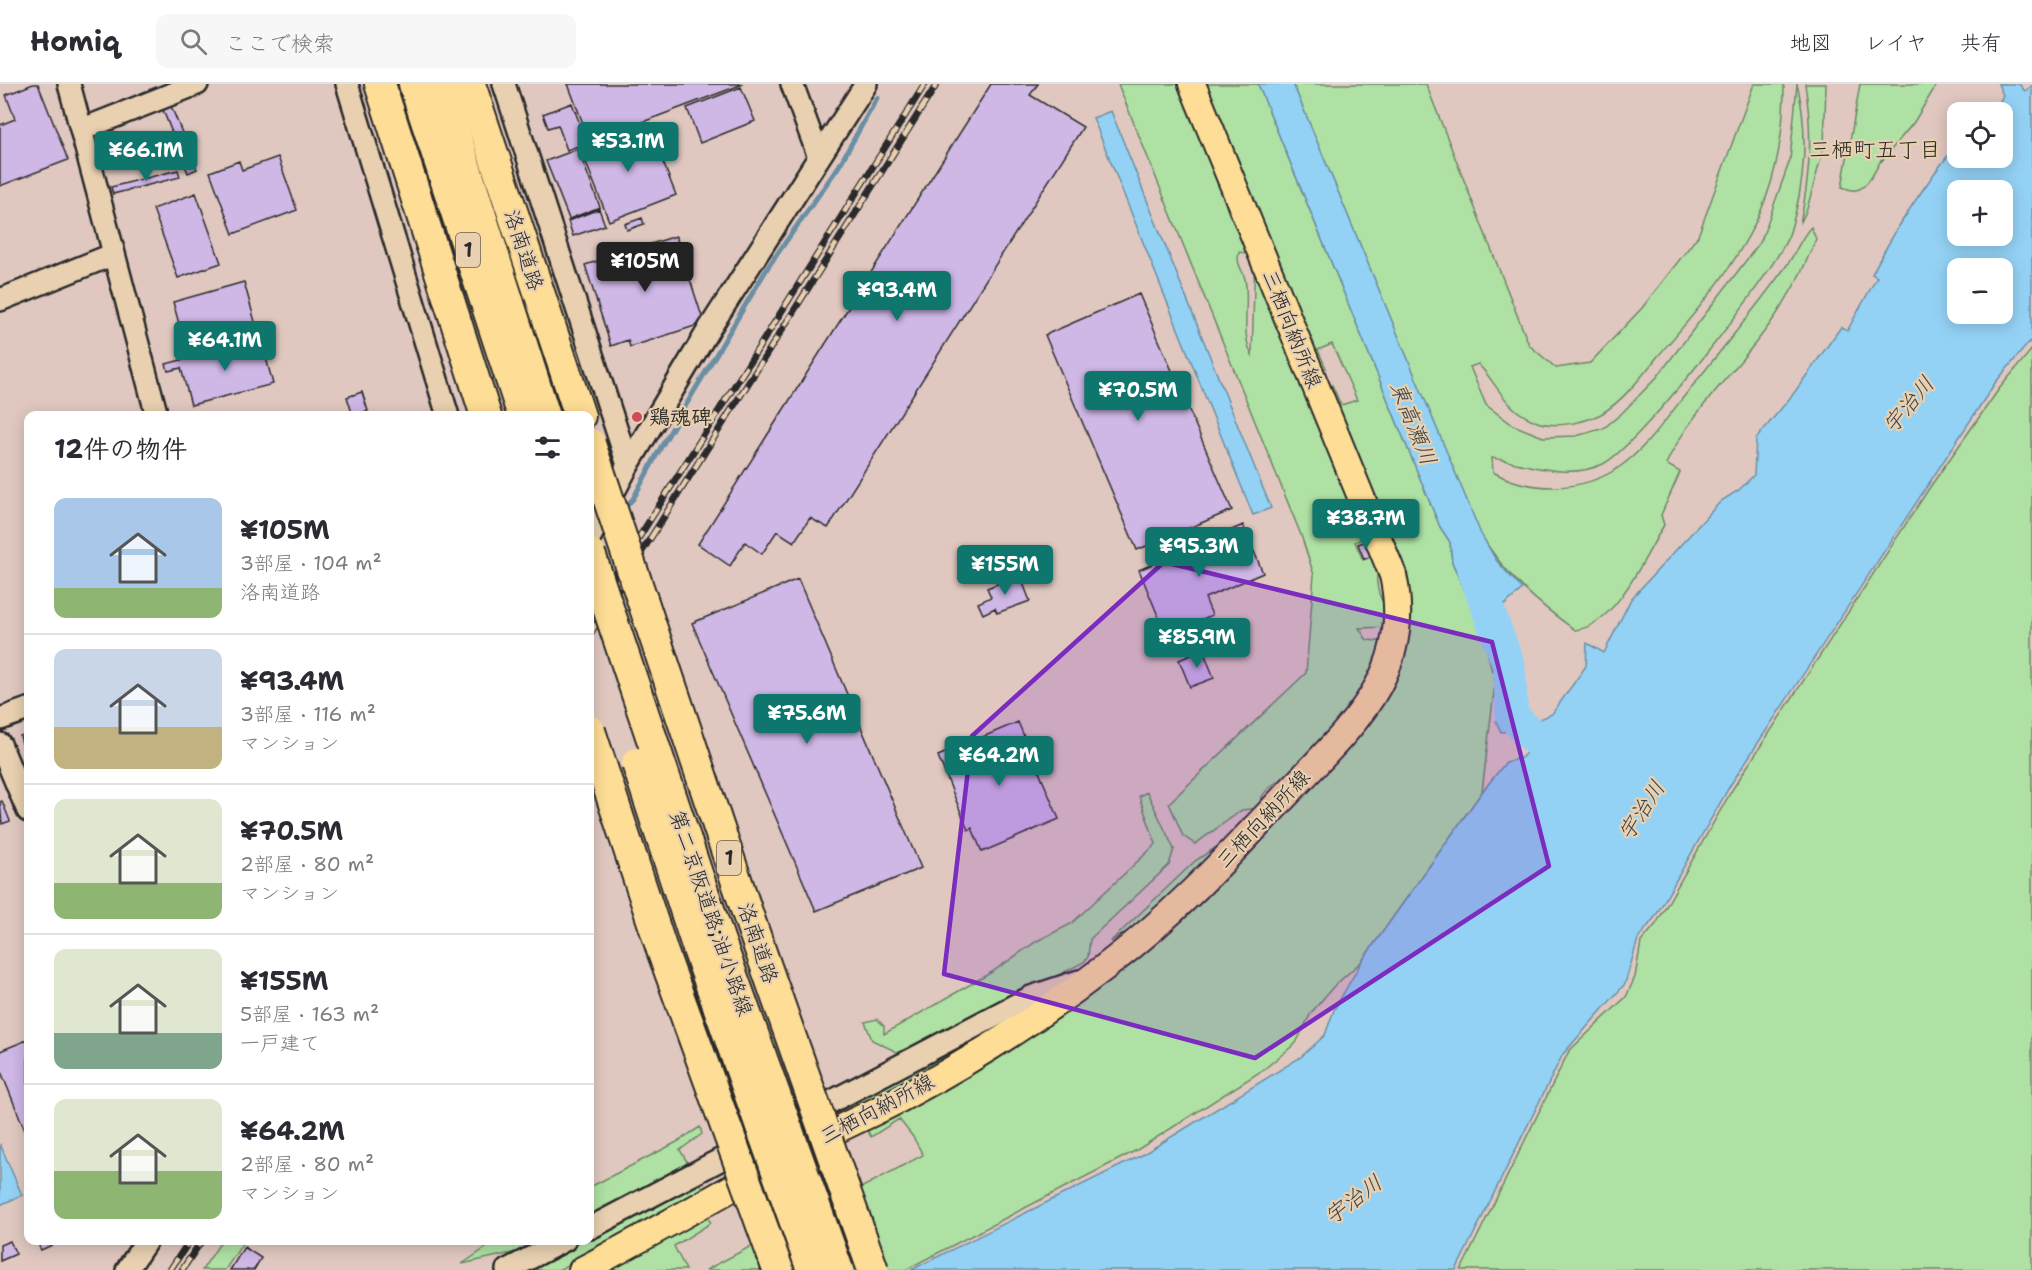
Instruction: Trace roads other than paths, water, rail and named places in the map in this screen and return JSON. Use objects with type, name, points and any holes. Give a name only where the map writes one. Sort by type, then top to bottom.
[{"type":"highway","name":"1","points":[[380,84],[484,411]]},
{"type":"highway","name":"1","points":[[414,84],[521,411]]},
{"type":"highway","name":"1","points":[[439,84],[543,411]]},
{"type":"highway","name":"洛南道路","points":[[470,84],[578,411]]},
{"type":"highway","name":"洛南道路","points":[[594,456],[751,924],[873,1270]]},
{"type":"highway","name":"第二京阪道路;油小路線","points":[[594,549],[715,928],[838,1270]]},
{"type":"highway","name":"第二京阪道路;油小路線","points":[[594,631],[698,949],[812,1270]]},
{"type":"highway","points":[[594,743],[663,953],[778,1270]]},
{"type":"main road","name":"三栖向納所線","points":[[582,1270],[853,1121],[906,1096],[1030,1023],[1157,926],[1200,887],[1333,745],[1381,684],[1389,666],[1397,636],[1398,597],[1388,557],[1192,84]]},
{"type":"street","points":[[69,84],[83,129],[156,411]]},
{"type":"street","points":[[83,129],[197,84]]},
{"type":"street","points":[[347,84],[446,411]]},
{"type":"street","points":[[504,84],[628,465]]},
{"type":"street","points":[[792,84],[819,157]]},
{"type":"street","points":[[594,534],[628,465],[709,329],[866,84]]},
{"type":"street","points":[[0,300],[114,254]]},
{"type":"street","points":[[0,718],[24,710]]},
{"type":"street","points":[[0,745],[24,802]]},
{"type":"street","points":[[594,1226],[1031,997],[1094,976]]},
{"type":"street","points":[[127,1270],[144,1245]]},
{"type":"street","points":[[507,1270],[555,1245]]},
{"type":"water","points":[[1258,84],[1293,84],[1481,534],[1496,560],[1522,589],[1481,627],[1452,562],[1450,542],[1440,527]]},
{"type":"water","name":"宇治川","points":[[1998,84],[2019,84],[2025,91],[2032,86],[2032,339],[1995,383],[1731,784],[1655,917],[1638,939],[1625,984],[1563,1054],[1456,1270],[911,1270],[1142,1155],[1301,1057],[1325,1035],[1334,1010],[1362,961],[1482,792],[1506,762],[1521,758],[1528,751],[1514,731],[1501,732],[1496,721],[1506,708],[1522,707],[1538,720],[1552,714],[1586,666],[1587,643],[1604,653],[1631,599],[1721,501],[1739,490],[1754,475],[1756,439],[1794,393],[1841,327],[1847,331],[1877,277],[1872,274],[1891,240],[1947,156],[1947,168],[2013,168],[2013,102],[2000,102],[2003,95]]},
{"type":"water","points":[[1111,111],[1271,508],[1253,515],[1093,118]]},
{"type":"water","points":[[0,1144],[22,1195],[0,1205]]},
{"type":"waterway","points":[[623,509],[633,499],[661,447],[768,267],[839,166],[877,98]]},
{"type":"waterway","name":"東高瀬川","points":[[1475,574],[1509,666],[1512,715],[1539,743]]},
{"type":"railway","points":[[594,609],[925,84]]},
{"type":"railway","points":[[594,628],[937,84]]},
{"type":"railway","points":[[170,1270],[187,1245]]},
{"type":"railway","points":[[182,1270],[199,1245]]},
{"type":"place","name":"鶏魂碑","points":[[637,417]]},
{"type":"district","name":"三栖町五丁目","points":[[1875,149]]}]
